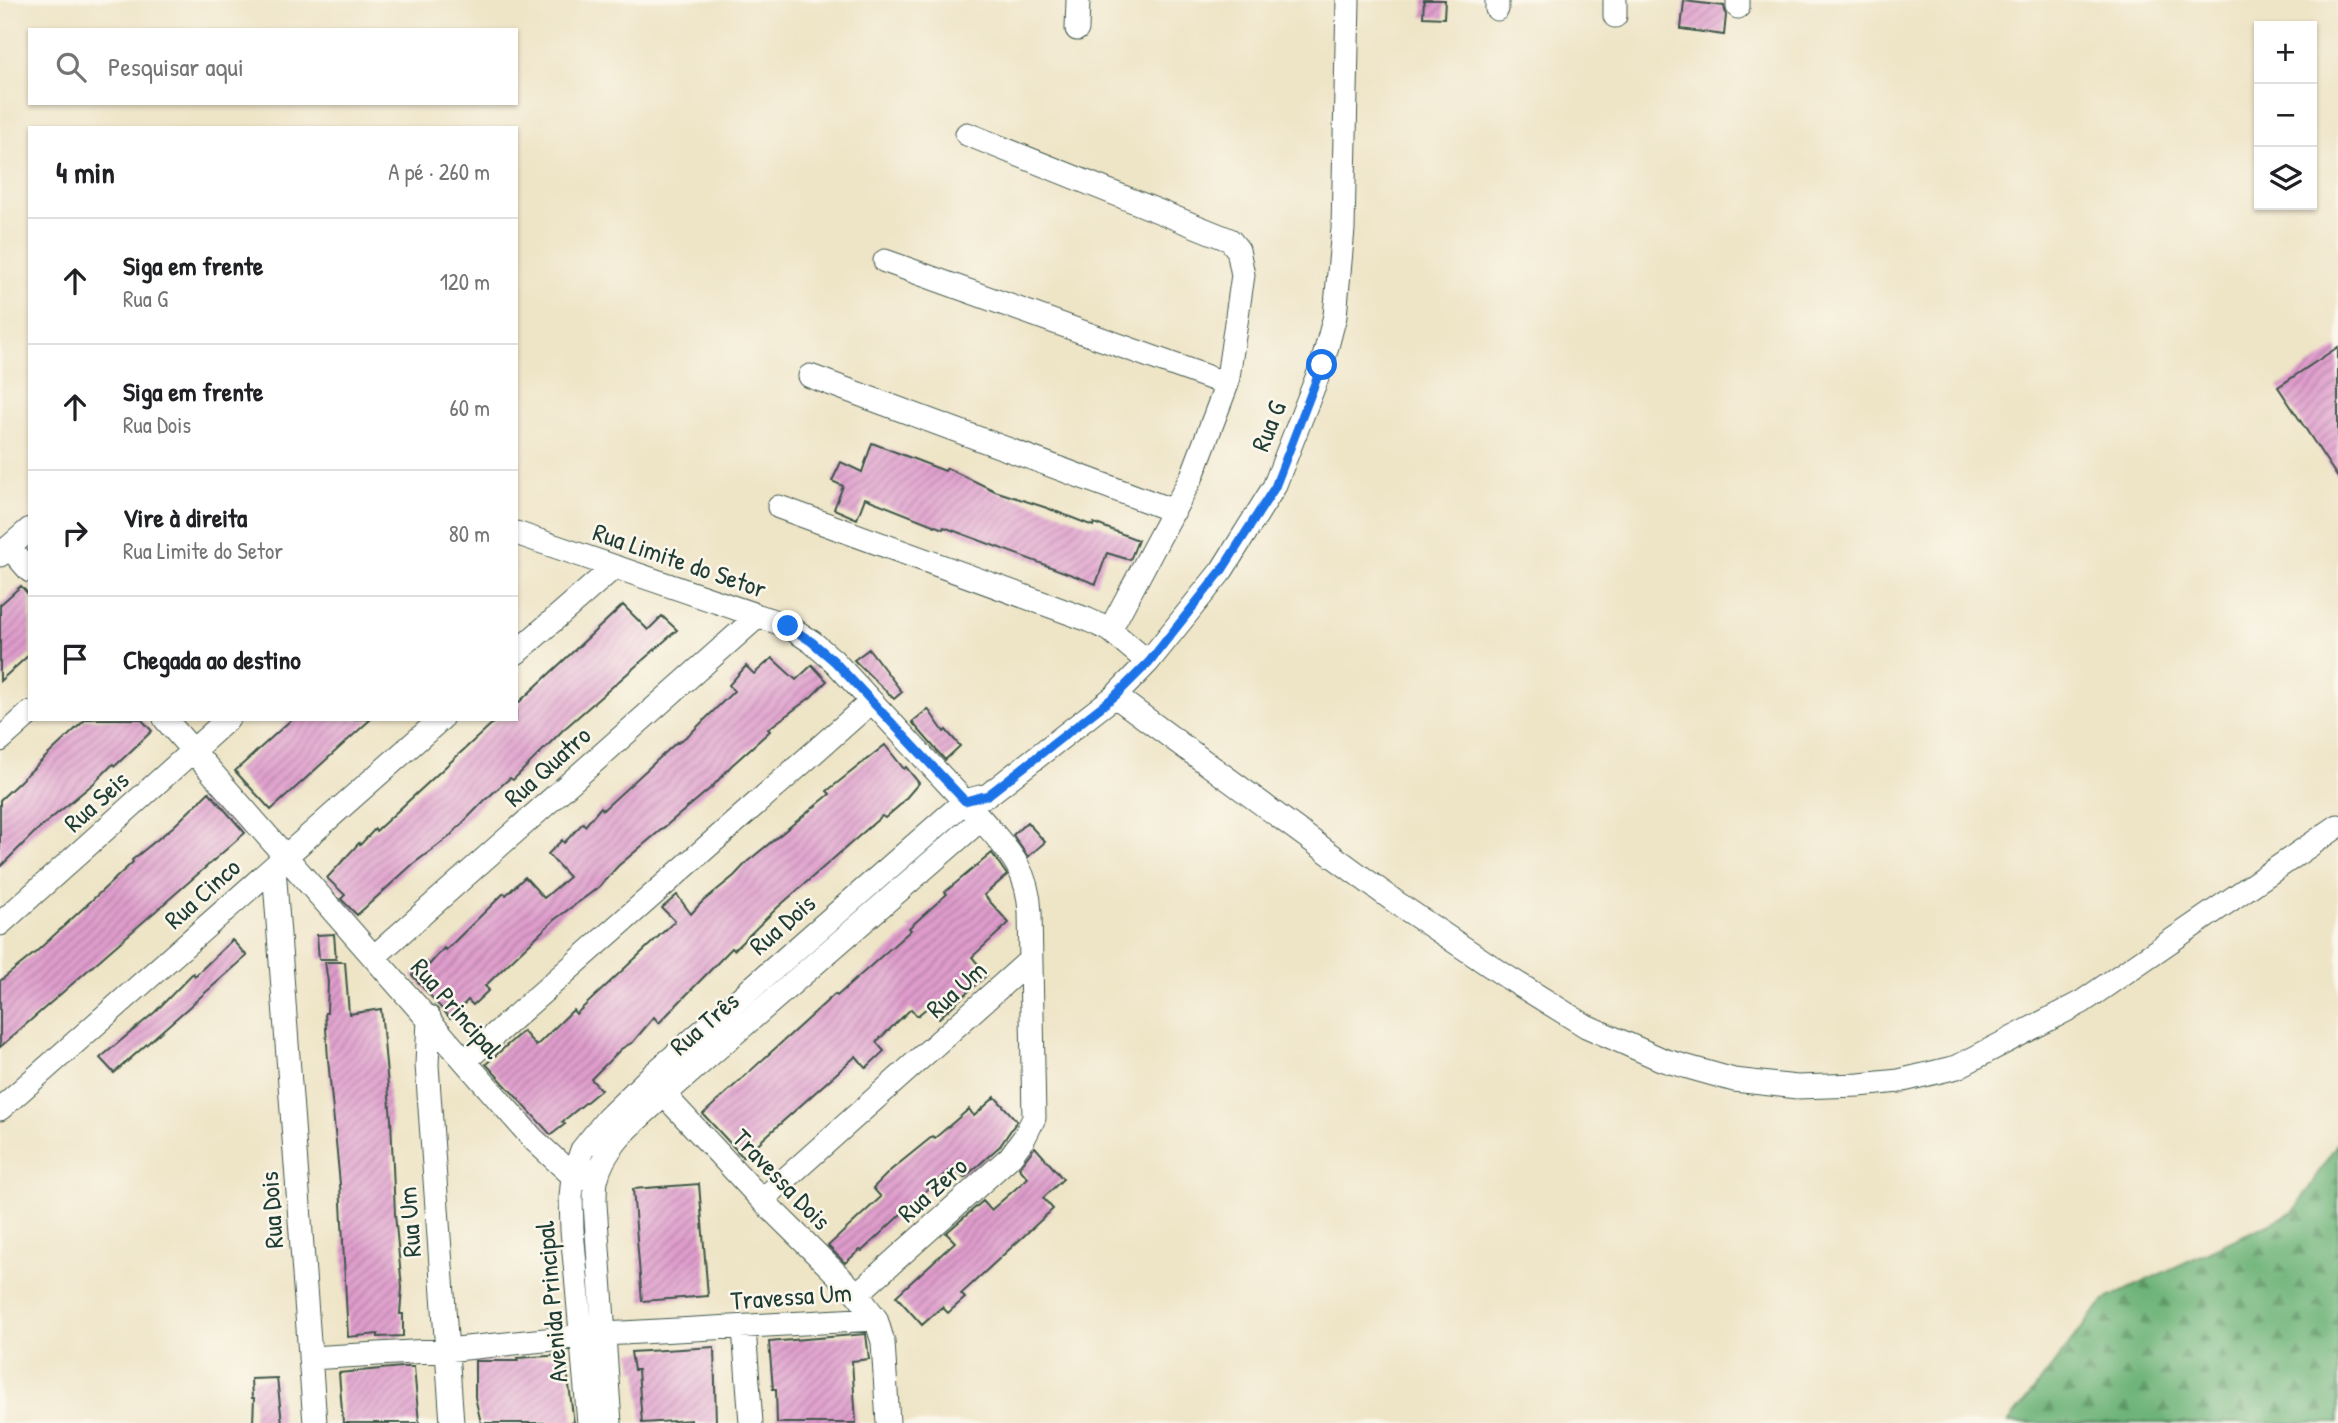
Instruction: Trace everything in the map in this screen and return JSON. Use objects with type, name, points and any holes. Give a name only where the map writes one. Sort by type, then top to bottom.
[{"type":"street","points":[[1077,29],[1078,0]]},
{"type":"street","name":"Rua G","points":[[1115,696],[1149,662],[1222,570],[1275,487],[1322,365],[1335,316],[1343,229],[1348,0]]},
{"type":"street","points":[[967,134],[1230,240],[1238,250],[1242,275],[1227,384],[1192,476],[1110,630]]},
{"type":"street","points":[[885,261],[1227,384]]},
{"type":"street","points":[[810,376],[1174,511]]},
{"type":"street","points":[[779,507],[1045,603],[1110,630],[1149,662]]},
{"type":"street","points":[[28,531],[4,551],[28,569]]},
{"type":"street","name":"Rua Limite do Setor","points":[[518,534],[788,626],[834,661],[981,819]]},
{"type":"street","points":[[518,651],[613,568]]},
{"type":"street","name":"Rua Quatro","points":[[375,956],[757,617]]},
{"type":"street","points":[[1115,696],[1398,903],[1507,977],[1575,1019],[1663,1060],[1734,1080],[1759,1083],[1797,1087],[1859,1085],[1899,1081],[1957,1067],[2082,1002],[2338,826]]},
{"type":"street","name":"Rua Dois","points":[[573,1176],[582,1150],[592,1135],[649,1078],[965,801],[988,795],[1115,696]]},
{"type":"street","points":[[466,1060],[871,702]]},
{"type":"street","points":[[0,740],[28,715]]},
{"type":"street","name":"Rua Principal","points":[[167,721],[194,751],[280,861],[375,956],[533,1139],[573,1176]]},
{"type":"street","name":"Rua Seis","points":[[0,924],[227,721]]},
{"type":"street","name":"Rua Cinco","points":[[0,1109],[439,721]]},
{"type":"street","points":[[988,795],[981,819],[1025,876],[1029,892],[1030,960]]},
{"type":"street","name":"Rua Três","points":[[593,1335],[596,1181],[612,1147],[664,1095],[981,819]]},
{"type":"street","name":"Rua Dois","points":[[280,861],[315,1423]]},
{"type":"street","name":"Rua Zero","points":[[857,1294],[1010,1157],[1024,1138],[1034,1118],[1030,960]]},
{"type":"street","name":"Rua Um","points":[[762,1200],[1030,960]]},
{"type":"street","name":"Rua Um","points":[[429,1017],[427,1065],[452,1423]]},
{"type":"street","name":"Travessa Dois","points":[[649,1078],[762,1200],[857,1294],[876,1319]]},
{"type":"street","points":[[573,1176],[596,1181]]},
{"type":"street","name":"Avenida Principal","points":[[573,1176],[572,1230],[610,1423]]},
{"type":"street","name":"Travessa Um","points":[[310,1358],[446,1350],[593,1335],[876,1319],[883,1342],[888,1423]]},
{"type":"street","points":[[744,1328],[751,1423]]},
{"type":"street","name":"Avenida Principal","points":[[589,1423],[593,1335]]},
{"type":"green space","points":[[2338,1142],[2338,1423],[2008,1423],[2104,1300],[2294,1212]]},
{"type":"building","points":[[1424,0],[1445,0],[1444,18],[1423,17]]},
{"type":"building","points":[[1684,1],[1724,6],[1724,35],[1681,29]]},
{"type":"building","points":[[2338,347],[2338,478],[2278,387]]},
{"type":"building","points":[[872,443],[945,471],[947,468],[995,491],[1138,540],[1130,560],[1107,553],[1096,584],[865,498],[857,519],[834,509],[843,486],[832,481],[841,462],[862,472]]},
{"type":"building","points":[[21,586],[28,594],[28,656],[0,681],[0,605]]},
{"type":"building","points":[[623,605],[648,630],[662,616],[677,630],[563,730],[513,780],[510,778],[485,800],[449,837],[413,864],[357,915],[341,899],[345,895],[327,878],[359,843],[360,845],[375,829],[376,831],[495,721],[518,721],[518,703]]},
{"type":"building","points":[[869,649],[902,692],[894,699],[854,660]]},
{"type":"building","points":[[772,658],[796,680],[812,665],[827,681],[811,697],[768,729],[770,731],[712,787],[618,866],[599,887],[554,920],[485,986],[489,990],[473,1005],[468,1000],[450,1018],[412,975],[427,962],[429,965],[504,893],[506,895],[525,877],[544,898],[569,877],[548,854],[562,840],[564,843],[583,823],[585,826],[601,807],[603,810],[677,742],[692,732],[734,691],[729,685],[746,666],[754,674]]},
{"type":"building","points":[[928,709],[944,732],[946,730],[960,746],[945,760],[912,722]]},
{"type":"building","points":[[84,721],[143,721],[152,731],[115,766],[113,764],[36,831],[0,867],[0,800]]},
{"type":"building","points":[[290,721],[369,721],[271,810],[235,771]]},
{"type":"building","points":[[885,745],[919,783],[900,805],[885,818],[882,816],[777,908],[734,950],[732,948],[659,1023],[654,1017],[633,1042],[621,1049],[591,1079],[601,1090],[562,1122],[565,1124],[551,1135],[486,1064],[523,1031],[536,1046],[573,1010],[576,1014],[675,921],[662,908],[677,895],[691,914],[748,861],[830,794],[827,791]]},
{"type":"building","points":[[209,792],[245,833],[0,1047],[0,981],[36,952],[133,862],[132,860],[174,826]]},
{"type":"building","points":[[1027,822],[1045,842],[1028,857],[1013,835]]},
{"type":"building","points":[[992,853],[1007,875],[984,895],[1009,923],[972,957],[987,975],[939,1018],[928,1007],[917,1016],[911,1009],[876,1042],[884,1051],[866,1068],[856,1056],[743,1157],[703,1114],[835,994],[837,996],[911,930],[909,928],[947,894],[945,892]]},
{"type":"building","points":[[334,934],[336,959],[319,959],[317,935]]},
{"type":"building","points":[[232,940],[247,956],[114,1073],[100,1058],[155,1012],[193,973],[195,976]]},
{"type":"building","points":[[325,962],[345,962],[349,1014],[381,1009],[391,1119],[403,1336],[378,1337],[378,1334],[348,1337],[340,1184],[325,1013],[328,982]]},
{"type":"building","points":[[995,1097],[1017,1121],[1000,1146],[964,1178],[954,1167],[862,1251],[845,1263],[828,1246],[881,1197],[873,1188],[891,1170],[969,1109],[974,1116]]},
{"type":"building","points":[[1035,1147],[1063,1179],[1043,1198],[1053,1209],[961,1294],[965,1298],[948,1313],[942,1307],[922,1325],[896,1296],[955,1242],[946,1233],[983,1201],[991,1210],[1028,1178],[1019,1168]]},
{"type":"building","points":[[699,1184],[708,1296],[642,1301],[633,1189]]},
{"type":"building","points":[[866,1334],[869,1359],[852,1361],[856,1423],[777,1423],[776,1389],[773,1389],[769,1342]]},
{"type":"building","points":[[714,1347],[716,1423],[691,1423],[691,1420],[642,1423],[638,1370],[634,1370],[631,1352]]},
{"type":"building","points":[[565,1355],[574,1423],[481,1423],[475,1397],[475,1361],[518,1361],[517,1358]]},
{"type":"building","points":[[414,1367],[419,1423],[343,1423],[339,1373]]},
{"type":"building","points":[[277,1378],[282,1423],[253,1423],[254,1398],[251,1379]]},
{"type":"route","points":[[788,626],[834,661],[965,801],[988,795],[1115,696],[1149,662],[1222,570],[1275,487],[1322,365]]}]
